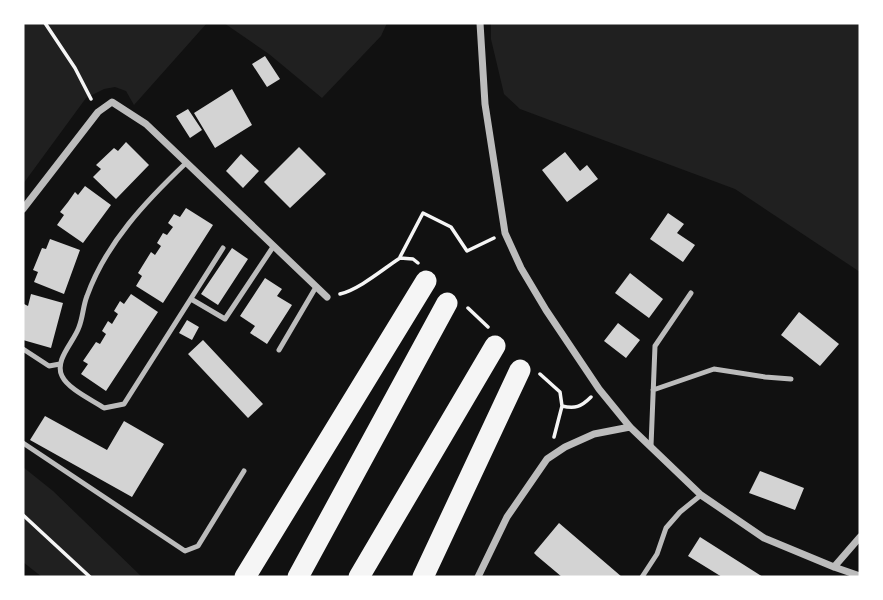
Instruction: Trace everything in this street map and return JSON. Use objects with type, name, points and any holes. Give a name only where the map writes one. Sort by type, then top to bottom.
[{"type":"highway","points":[[245,577],[424,274]]},
{"type":"highway","points":[[298,577],[455,303]]},
{"type":"highway","points":[[359,577],[493,338]]},
{"type":"highway","points":[[424,577],[530,372]]},
{"type":"street","points":[[480,23],[485,104],[505,233],[546,310],[599,389],[631,427],[701,495],[764,538],[860,576]]},
{"type":"street","points":[[23,209],[98,112],[112,102],[146,124],[327,297]]},
{"type":"street","points":[[478,577],[507,517],[547,459],[565,447],[594,434],[631,427]]},
{"type":"street","points":[[834,567],[860,537]]},
{"type":"lane","points":[[186,163],[135,215],[95,278],[86,298],[79,329],[60,364],[61,375],[68,386],[104,408],[124,404],[223,248]]},
{"type":"lane","points":[[191,299],[225,319],[273,247]]},
{"type":"lane","points":[[279,350],[316,287]]},
{"type":"lane","points":[[651,446],[654,346],[691,293]]},
{"type":"lane","points":[[23,349],[49,366],[60,364]]},
{"type":"lane","points":[[653,390],[715,369],[792,379]]},
{"type":"lane","points":[[23,443],[186,551],[198,546],[244,471]]},
{"type":"lane","points":[[642,577],[657,554],[666,528],[701,495]]},
{"type":"path","points":[[45,23],[75,68],[98,112]]},
{"type":"path","points":[[327,297],[345,293],[400,258],[424,213],[451,227],[467,251],[505,233]]},
{"type":"path","points":[[400,258],[413,259],[424,274]]},
{"type":"path","points":[[455,303],[493,338]]},
{"type":"path","points":[[530,372],[560,392],[562,406],[547,459]]},
{"type":"path","points":[[562,406],[573,409],[583,405],[599,389]]},
{"type":"path","points":[[23,516],[90,577]]},
{"type":"shaded area","points":[[23,23],[207,23],[134,105],[126,91],[115,87],[86,98],[23,184]]},
{"type":"shaded area","points":[[224,23],[387,23],[381,36],[322,98],[269,54]]},
{"type":"shaded area","points":[[491,23],[860,23],[860,272],[735,189],[520,109],[504,94],[491,39]]},
{"type":"shaded area","points":[[23,467],[53,491],[142,577],[42,577],[23,562]]},
{"type":"building","points":[[265,56],[280,79],[267,87],[252,64]]},
{"type":"building","points":[[232,89],[252,125],[215,148],[194,113]]},
{"type":"building","points":[[188,109],[202,130],[190,138],[176,116]]},
{"type":"building","points":[[126,142],[149,165],[116,199],[93,177],[101,169],[96,165],[114,148],[118,151]]},
{"type":"building","points":[[299,147],[326,174],[290,208],[264,182]]},
{"type":"building","points":[[565,152],[580,171],[587,165],[598,179],[567,202],[542,170]]},
{"type":"building","points":[[241,154],[259,171],[243,188],[226,171]]},
{"type":"building","points":[[85,186],[111,205],[83,243],[57,225],[64,215],[60,212],[75,192],[78,195]]},
{"type":"building","points":[[186,208],[213,225],[163,303],[136,286],[142,276],[138,273],[151,252],[155,255],[161,246],[157,243],[163,233],[167,235],[173,227],[168,223],[174,214],[180,217]]},
{"type":"building","points":[[668,213],[684,224],[677,233],[695,245],[683,262],[650,239]]},
{"type":"building","points":[[50,239],[80,250],[64,294],[34,282],[38,272],[33,270],[42,248],[46,249]]},
{"type":"building","points":[[232,248],[248,259],[218,305],[201,294]]},
{"type":"building","points":[[630,273],[663,299],[649,318],[615,293]]},
{"type":"building","points":[[265,278],[282,289],[277,296],[292,305],[267,344],[250,333],[255,326],[240,316]]},
{"type":"building","points":[[31,294],[63,303],[51,348],[23,340],[23,309],[24,304],[28,306]]},
{"type":"building","points":[[131,294],[158,312],[106,391],[81,374],[88,364],[83,361],[96,342],[100,344],[106,334],[102,331],[108,321],[112,324],[118,314],[114,311],[120,301],[124,304]]},
{"type":"building","points":[[799,312],[839,344],[820,366],[781,335]]},
{"type":"building","points":[[187,320],[199,327],[192,340],[179,333]]},
{"type":"building","points":[[618,323],[640,340],[626,358],[604,341]]},
{"type":"building","points":[[203,340],[263,404],[248,418],[188,354]]},
{"type":"building","points":[[45,416],[107,450],[124,421],[164,444],[132,497],[30,440]]},
{"type":"building","points":[[760,471],[804,488],[795,510],[749,493]]},
{"type":"building","points":[[559,523],[622,577],[562,577],[537,556],[534,553]]},
{"type":"building","points":[[700,537],[763,577],[722,577],[688,556]]}]
